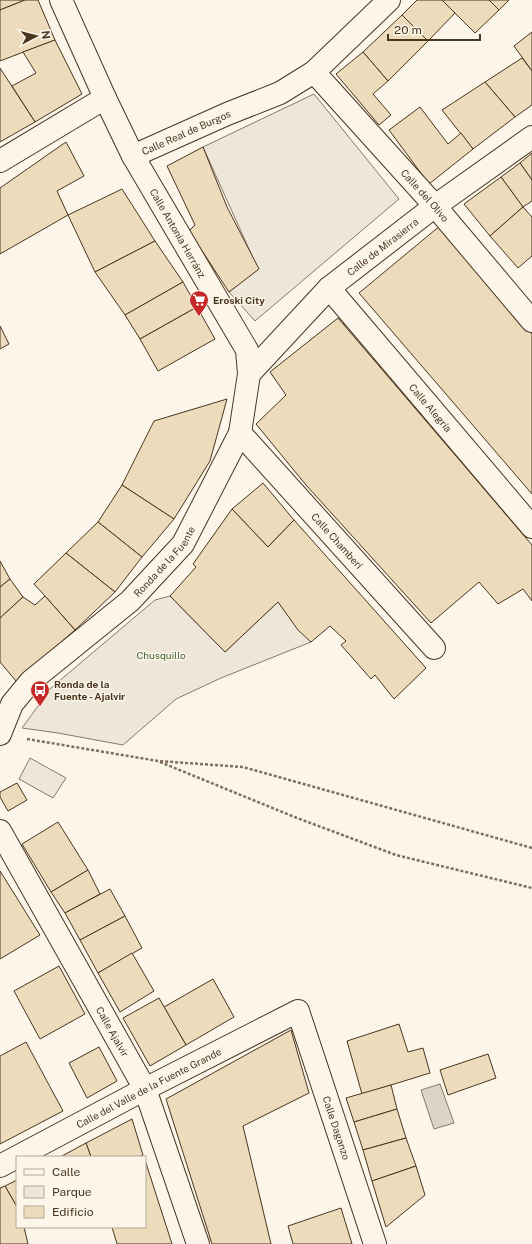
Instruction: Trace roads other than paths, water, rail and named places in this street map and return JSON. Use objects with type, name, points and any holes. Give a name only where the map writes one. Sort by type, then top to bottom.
[{"type":"street","points":[[0,161],[105,98],[61,0]]},
{"type":"street","name":"Calle Real de Burgos","points":[[105,98],[134,156],[227,114],[280,93],[314,72],[389,0]]},
{"type":"street","name":"Calle del Olivo","points":[[314,72],[435,206],[532,321]]},
{"type":"street","name":"Calle de Mirasierra","points":[[249,374],[329,288],[435,206],[532,137]]},
{"type":"street","name":"Calle Antonia Herránz","points":[[134,156],[247,350],[249,374]]},
{"type":"street","name":"Calle Alegría","points":[[329,288],[532,527]]},
{"type":"street","name":"Ronda de la Fuente","points":[[10,736],[4,699],[30,681],[130,601],[183,544],[240,433],[249,374]]},
{"type":"street","name":"Calle Chamberí","points":[[240,433],[434,648]]},
{"type":"street","name":"Calle Ajalvir","points":[[0,831],[145,1089],[198,1244]]},
{"type":"street","name":"Calle del Valle de la Fuente Grande","points":[[19,1156],[145,1089],[298,1011]]},
{"type":"street","name":"Calle Daganzo","points":[[298,1011],[375,1244]]},
{"type":"street","name":"Calle del Valle de la Fuente Grande","points":[[0,1166],[16,1158]]},
{"type":"place","name":"Eroski City","points":[[199,317]]},
{"type":"place","name":"Ronda de la Fuente - Ajalvir","points":[[40,707]]},
{"type":"park label","name":"Chusquillo","points":[[161,655]]}]
